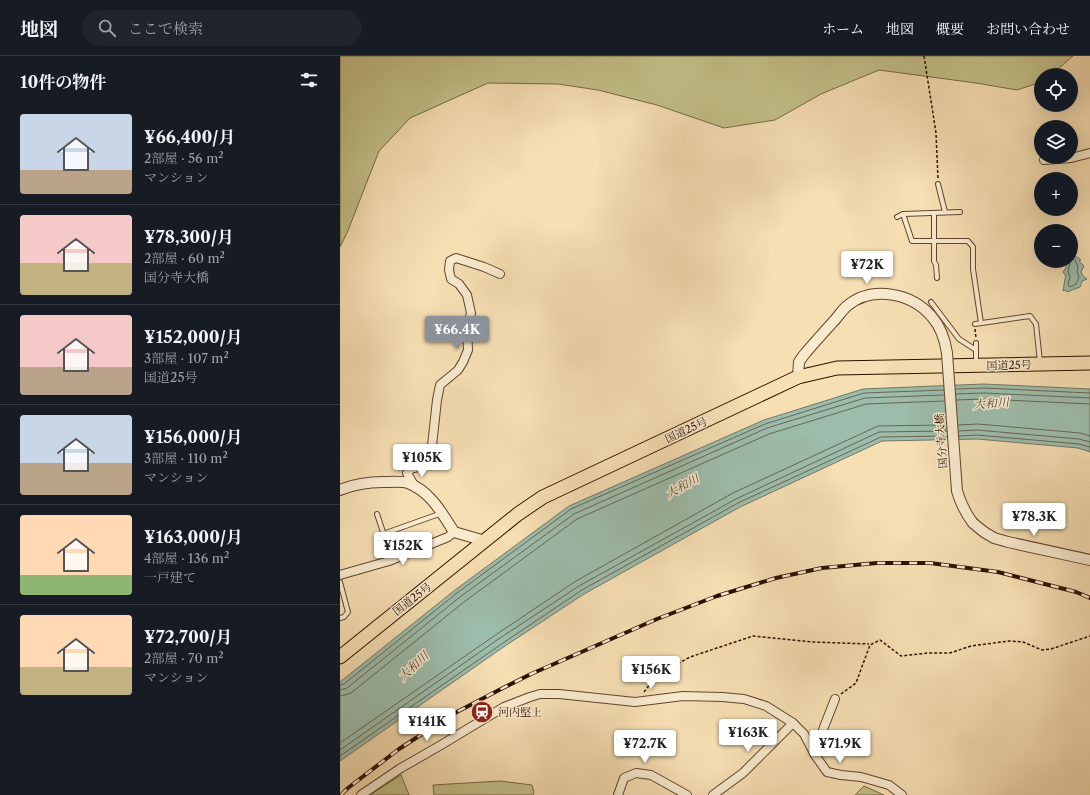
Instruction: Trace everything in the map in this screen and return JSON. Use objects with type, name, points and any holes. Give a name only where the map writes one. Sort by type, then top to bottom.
[{"type":"highway","name":"国道25号","points":[[340,657],[518,514],[543,497],[798,377],[837,368],[1090,363]]},
{"type":"street","points":[[1078,156],[1090,153]]},
{"type":"street","points":[[415,487],[407,473],[411,469],[430,464],[440,384],[458,370],[468,350],[467,330],[471,313],[467,295],[459,284],[451,279],[449,270],[450,261],[456,258],[500,274]]},
{"type":"street","name":"国分寺大橋","points":[[798,377],[799,362],[803,356],[847,306],[860,298],[886,294],[900,296],[924,308],[933,317],[940,328],[945,341],[957,491],[965,513],[973,523],[994,538],[1090,560]]},
{"type":"street","points":[[340,490],[352,485],[372,482],[407,482],[423,491],[439,508],[454,532],[485,541]]},
{"type":"street","points":[[340,575],[392,560],[448,537],[454,532]]},
{"type":"street","points":[[362,795],[401,768],[441,746],[504,707],[540,694],[560,694],[635,702],[683,696],[722,696],[744,699],[766,706],[792,722],[804,734],[814,756],[827,772],[861,777],[889,785],[902,795]]},
{"type":"street","points":[[814,756],[834,699]]},
{"type":"street","points":[[713,795],[743,773],[792,722]]},
{"type":"street","points":[[618,795],[624,778],[636,772],[651,775],[687,795]]},
{"type":"lane","points":[[938,184],[945,212]]},
{"type":"lane","points":[[897,217],[903,214],[960,212]]},
{"type":"lane","points":[[934,213],[934,261],[936,265],[937,278]]},
{"type":"lane","points":[[903,214],[912,241],[968,241],[973,247],[973,269],[981,323]]},
{"type":"lane","points":[[931,302],[959,339],[976,350]]},
{"type":"lane","points":[[975,324],[1030,316],[1036,324],[1040,364]]},
{"type":"lane","points":[[976,344],[976,366]]},
{"type":"lane","points":[[383,534],[442,513]]},
{"type":"lane","points":[[377,514],[392,560]]},
{"type":"lane","points":[[340,582],[348,612],[344,617],[340,618]]},
{"type":"path","points":[[924,56],[936,133],[938,184]]},
{"type":"path","points":[[975,324],[976,344]]},
{"type":"path","points":[[635,702],[657,675],[690,656],[753,636],[813,642],[871,645]]},
{"type":"path","points":[[834,699],[856,683],[870,645],[880,640],[901,656],[928,653],[950,653],[971,646],[1009,641],[1023,642],[1042,650],[1051,649],[1090,636]]},
{"type":"shaded area","points":[[340,56],[1073,56],[1059,68],[1034,68],[1034,84],[1017,90],[879,70],[821,94],[775,120],[724,128],[657,105],[598,90],[558,84],[488,83],[410,118],[379,151],[347,233],[340,247]]},
{"type":"shaded area","points":[[401,775],[409,795],[370,795]]},
{"type":"shaded area","points":[[500,781],[532,785],[534,792],[533,795],[434,795],[433,785]]},
{"type":"shaded area","points":[[864,786],[884,795],[855,795]]},
{"type":"water","points":[[1078,258],[1084,266],[1081,272],[1087,279],[1082,281],[1080,287],[1067,292],[1065,290],[1063,291],[1066,276],[1063,272],[1065,268],[1078,268]]},
{"type":"water","name":"大和川","points":[[984,384],[1090,389],[1090,452],[1078,448],[977,439],[882,441],[740,507],[584,594],[502,648],[340,761],[340,682],[455,590],[569,506],[764,420],[863,389]]},
{"type":"railway","points":[[341,795],[399,749],[453,714],[531,674],[657,619],[717,596],[776,578],[822,568],[877,563],[930,563],[998,572],[1076,592],[1090,598]]},
{"type":"place","name":"河内堅上","points":[[482,712]]}]
